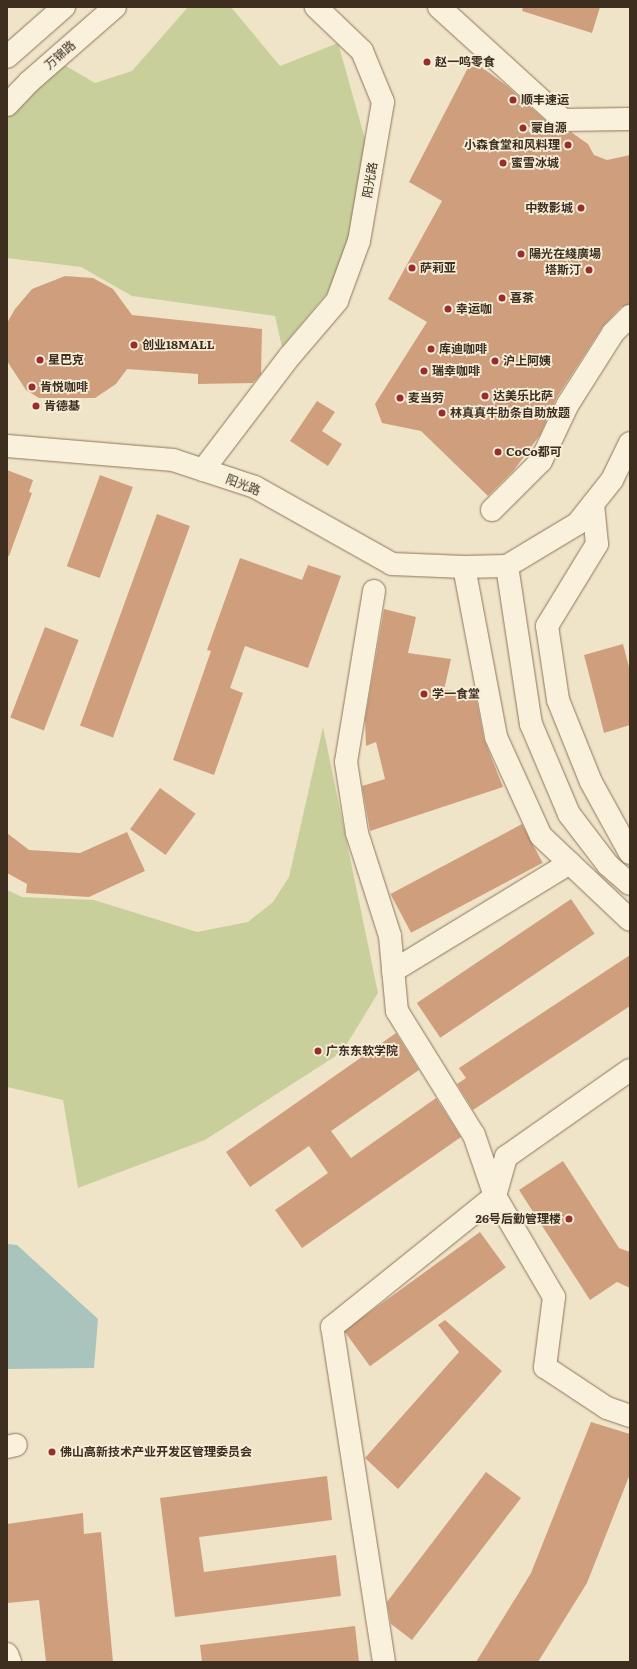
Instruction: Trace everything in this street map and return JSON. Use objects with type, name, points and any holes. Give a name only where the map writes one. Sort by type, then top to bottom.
[{"type":"street","points":[[7,57],[64,7]]},
{"type":"street","name":"万锦路","points":[[7,105],[29,82],[115,7]]},
{"type":"street","name":"阳光路","points":[[203,470],[290,356],[337,301],[360,240],[383,102],[362,51],[316,7]]},
{"type":"street","points":[[439,7],[563,120],[630,119]]},
{"type":"street","points":[[492,510],[541,461],[568,404],[613,333],[630,316]]},
{"type":"street","points":[[630,443],[612,480],[577,524],[507,566],[531,724],[569,814],[608,865],[630,884]]},
{"type":"street","name":"阳光路","points":[[7,446],[173,460],[255,487],[392,564],[464,567],[507,566]]},
{"type":"street","points":[[593,504],[597,544],[547,626],[558,700],[591,782],[629,852]]},
{"type":"street","points":[[464,567],[496,737],[541,836],[630,920]]},
{"type":"street","points":[[374,591],[346,762],[356,833],[390,936],[397,1011],[474,1135],[495,1196],[554,1297],[545,1367],[607,1408],[630,1416]]},
{"type":"street","points":[[393,971],[570,863]]},
{"type":"street","points":[[384,1662],[332,1327],[495,1196],[506,1157],[630,1070]]},
{"type":"street","points":[[7,1654],[10,1662]]},
{"type":"green space","points":[[188,7],[231,7],[280,66],[338,43],[369,153],[349,241],[328,292],[282,347],[275,316],[132,296],[81,267],[7,258],[7,114],[61,63],[95,83],[132,71]]},
{"type":"green space","points":[[323,727],[378,993],[342,1052],[205,1140],[78,1188],[63,1100],[7,1087],[7,890],[22,897],[94,900],[197,932],[248,922],[273,902],[289,877]]},
{"type":"water","points":[[7,1244],[17,1245],[98,1319],[94,1368],[7,1369]]},
{"type":"building","points":[[523,7],[600,7],[592,33],[522,11]]},
{"type":"building","name":"陽光在綫廣場","points":[[472,60],[507,86],[555,129],[571,132],[588,144],[594,155],[607,160],[630,155],[630,304],[621,307],[603,326],[557,397],[540,435],[514,470],[488,496],[421,431],[382,423],[375,404],[427,322],[388,299],[442,201],[409,182]]},
{"type":"building","name":"创业18MALL","points":[[65,276],[93,278],[113,289],[132,315],[262,329],[261,374],[253,383],[198,384],[198,374],[127,369],[116,384],[95,398],[39,398],[26,390],[7,361],[7,323],[15,309],[32,289]]},
{"type":"building","points":[[317,401],[335,412],[322,431],[342,444],[328,466],[290,441]]},
{"type":"building","points":[[7,470],[33,480],[29,492],[32,493],[9,556],[7,556]]},
{"type":"building","points":[[100,475],[133,487],[100,578],[67,566]]},
{"type":"building","points":[[157,514],[190,526],[113,737],[80,725]]},
{"type":"building","points":[[240,558],[302,580],[308,565],[341,576],[308,668],[245,646],[230,688],[243,693],[214,775],[173,760],[211,651],[207,650]]},
{"type":"building","name":"学一食堂","points":[[384,609],[416,617],[408,653],[451,659],[444,690],[475,692],[484,739],[503,787],[370,831],[362,786],[385,779],[376,742],[366,746],[365,720]]},
{"type":"building","points":[[45,627],[79,640],[44,730],[10,718]]},
{"type":"building","points":[[623,644],[630,671],[630,725],[604,733],[584,655]]},
{"type":"building","points":[[160,788],[196,814],[166,855],[130,829]]},
{"type":"building","points":[[522,824],[543,863],[411,933],[390,894]]},
{"type":"building","points":[[127,832],[145,871],[89,897],[26,893],[27,884],[7,873],[7,833],[29,850],[80,853]]},
{"type":"building","points":[[571,899],[594,934],[440,1038],[417,1003]]},
{"type":"building","points":[[630,955],[630,1006],[473,1110],[457,1084],[466,1078],[459,1068]]},
{"type":"building","points":[[396,1033],[419,1070],[331,1131],[351,1158],[436,1098],[461,1137],[302,1248],[275,1210],[328,1173],[309,1146],[250,1187],[226,1152]]},
{"type":"building","name":"26号后勤管理楼","points":[[563,1161],[619,1248],[630,1252],[630,1288],[617,1282],[590,1300],[519,1190]]},
{"type":"building","points":[[480,1232],[506,1268],[370,1366],[344,1331]]},
{"type":"building","points":[[445,1320],[502,1371],[398,1489],[365,1458],[459,1352],[438,1325]]},
{"type":"building","points":[[591,1422],[630,1434],[630,1474],[587,1583],[538,1662],[476,1662],[531,1573]]},
{"type":"building","points":[[486,1472],[521,1498],[412,1640],[391,1624],[387,1602]]},
{"type":"building","points":[[327,1476],[332,1520],[199,1537],[204,1572],[336,1555],[341,1596],[175,1617],[160,1498]]},
{"type":"building","points":[[83,1513],[84,1534],[101,1532],[113,1662],[46,1662],[39,1600],[7,1603],[7,1524]]},
{"type":"building","points":[[355,1626],[359,1662],[202,1662],[200,1645]]},
{"type":"place","name":"赵一鸣零食","points":[[427,62]]},
{"type":"place","name":"顺丰速运","points":[[513,100]]},
{"type":"place","name":"蒙自源","points":[[523,128]]},
{"type":"place","name":"小森食堂和风料理","points":[[568,145]]},
{"type":"place","name":"蜜雪冰城","points":[[503,163]]},
{"type":"place","name":"中数影城","points":[[581,208]]},
{"type":"place","name":"陽光在綫廣場","points":[[521,254]]},
{"type":"place","name":"萨莉亚","points":[[412,268]]},
{"type":"place","name":"塔斯汀","points":[[589,270]]},
{"type":"place","name":"喜茶","points":[[502,298]]},
{"type":"place","name":"幸运咖","points":[[448,309]]},
{"type":"place","name":"创业18MALL","points":[[134,345]]},
{"type":"place","name":"库迪咖啡","points":[[431,349]]},
{"type":"place","name":"星巴克","points":[[40,360]]},
{"type":"place","name":"沪上阿姨","points":[[495,361]]},
{"type":"place","name":"瑞幸咖啡","points":[[424,371]]},
{"type":"place","name":"肯悦咖啡","points":[[32,387]]},
{"type":"place","name":"达美乐比萨","points":[[485,396]]},
{"type":"place","name":"麦当劳","points":[[400,398]]},
{"type":"place","name":"肯德基","points":[[36,406]]},
{"type":"place","name":"林真真牛肋条自助放题","points":[[442,413]]},
{"type":"place","name":"CoCo都可","points":[[498,452]]},
{"type":"place","name":"学一食堂","points":[[424,694]]},
{"type":"place","name":"广东东软学院","points":[[318,1051]]},
{"type":"place","name":"26号后勤管理楼","points":[[569,1219]]},
{"type":"place","name":"佛山高新技术产业开发区管理委员会","points":[[52,1452]]}]
